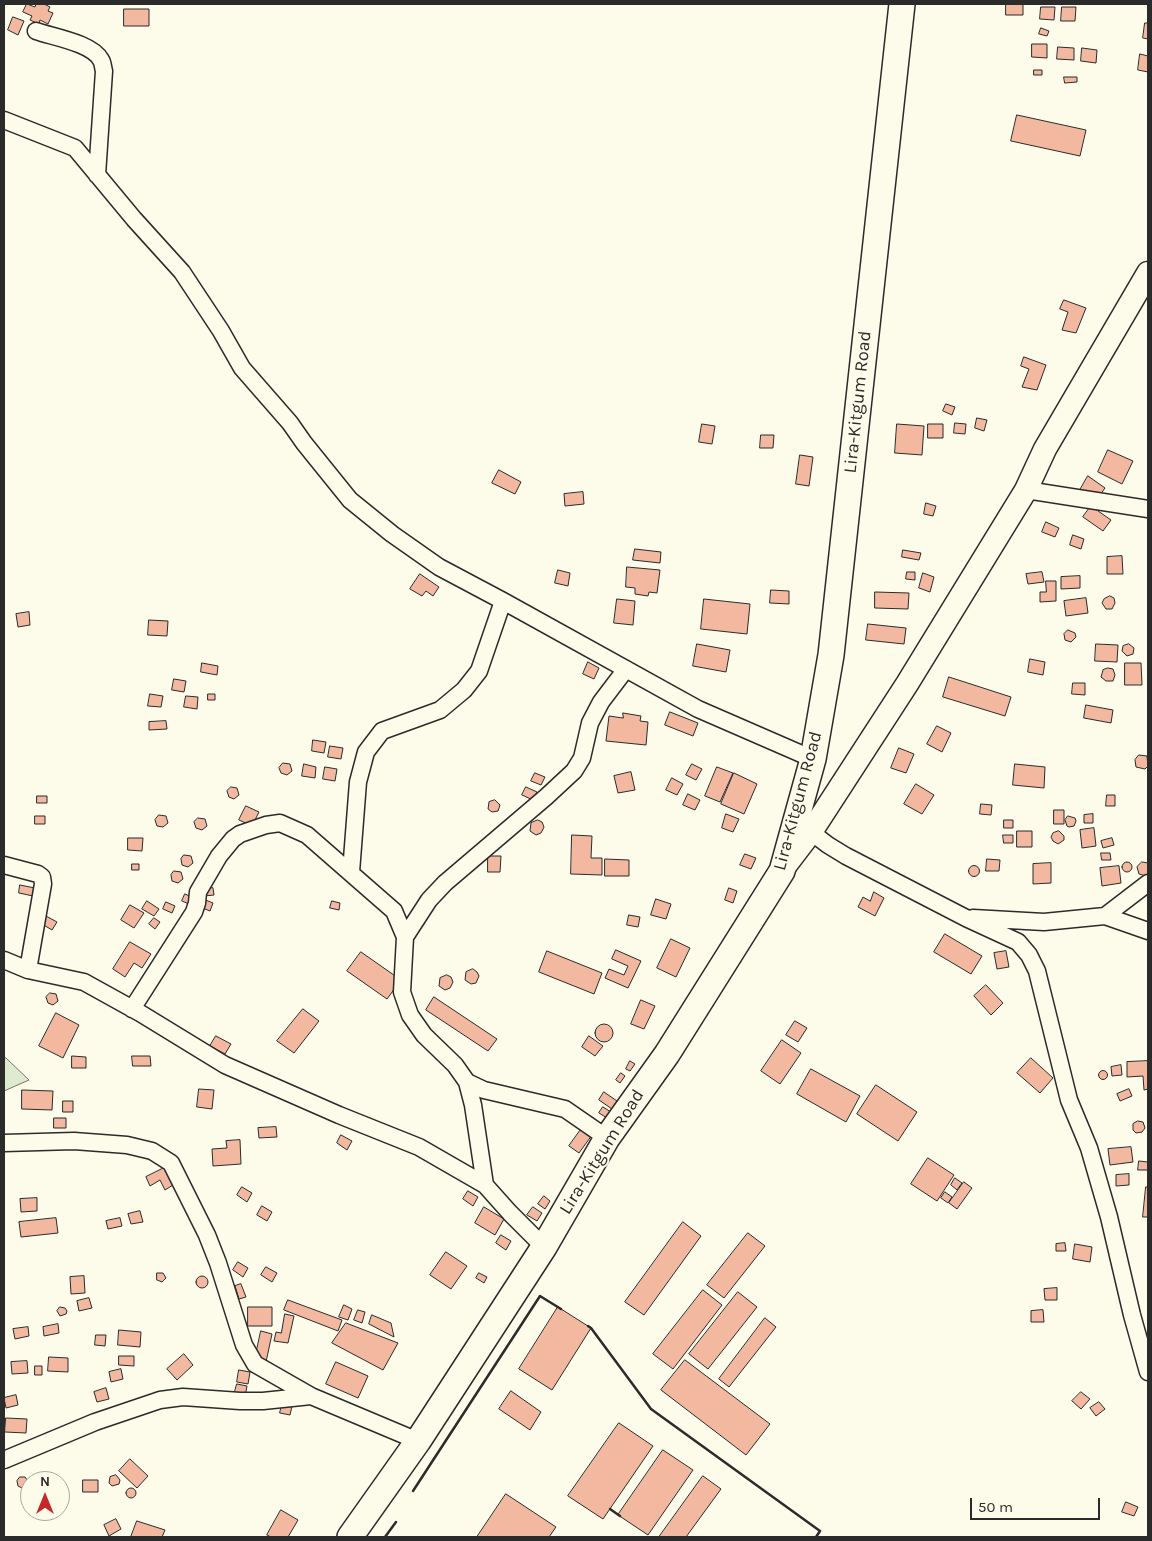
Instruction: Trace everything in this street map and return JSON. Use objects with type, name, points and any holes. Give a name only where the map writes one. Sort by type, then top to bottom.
[{"type":"main road","name":"Lira-Kitgum Road","points":[[350,1537],[418,1441],[544,1248],[607,1138],[667,1054],[782,870],[813,759],[831,655],[902,4]]},
{"type":"main road","points":[[782,870],[811,832],[907,684],[1026,490],[1045,449],[1148,273]]},
{"type":"street","points":[[36,31],[86,47],[96,53],[102,60],[104,81],[97,175]]},
{"type":"street","points":[[4,120],[75,148],[182,272],[221,330],[242,368],[290,423],[306,446],[350,500],[415,552],[698,709],[813,759]]},
{"type":"street","points":[[1026,490],[1148,509]]},
{"type":"street","points":[[351,872],[358,782],[366,752],[382,731],[440,710],[464,690],[479,671],[503,601]]},
{"type":"street","points":[[405,937],[429,900],[445,883],[574,771],[582,758],[590,723],[601,702],[626,669]]},
{"type":"street","points":[[132,1009],[194,912],[198,892],[218,856],[233,839],[240,834],[266,825],[280,823],[307,834],[394,911],[405,937],[402,992],[410,1016],[424,1034],[455,1065],[467,1082],[473,1105],[485,1185]]},
{"type":"street","points":[[811,832],[828,846],[846,856],[966,918],[1018,942],[1029,955],[1038,971],[1069,1100],[1089,1148],[1109,1217],[1132,1315],[1148,1372]]},
{"type":"street","points":[[4,865],[38,874],[42,877],[44,884],[28,970]]},
{"type":"street","points":[[1105,916],[1148,883]]},
{"type":"street","points":[[966,918],[1044,922],[1105,916],[1148,930]]},
{"type":"street","points":[[4,960],[28,970],[84,982],[225,1065],[339,1116],[420,1147],[485,1185],[510,1214],[544,1248]]},
{"type":"street","points":[[467,1082],[484,1090],[565,1109],[607,1138]]},
{"type":"street","points":[[4,1143],[74,1141],[127,1145],[152,1151],[171,1163],[182,1181],[207,1235],[244,1345],[252,1359],[262,1369],[311,1396],[418,1441]]},
{"type":"street","points":[[4,1460],[95,1422],[160,1400],[183,1397],[263,1401],[311,1396]]},
{"type":"green space","points":[[4,1057],[29,1080],[4,1091]]},
{"type":"building","points":[[27,4],[35,7],[36,4],[44,4],[50,7],[48,11],[53,13],[48,24],[40,20],[39,24],[30,20],[32,16],[23,12]]},
{"type":"building","points":[[1006,4],[1023,4],[1023,15],[1006,15]]},
{"type":"building","points":[[1041,7],[1055,7],[1054,20],[1040,19]]},
{"type":"building","points":[[1062,7],[1076,7],[1075,21],[1061,21]]},
{"type":"building","points":[[124,9],[149,9],[149,26],[124,26]]},
{"type":"building","points":[[13,17],[24,21],[18,35],[8,30]]},
{"type":"building","points":[[1145,23],[1148,23],[1148,39],[1143,38]]},
{"type":"building","points":[[1041,28],[1049,31],[1047,36],[1039,34]]},
{"type":"building","points":[[1032,44],[1047,44],[1047,58],[1032,57]]},
{"type":"building","points":[[1058,47],[1074,48],[1074,60],[1057,59]]},
{"type":"building","points":[[1082,48],[1097,50],[1096,63],[1081,61]]},
{"type":"building","points":[[1140,54],[1148,56],[1148,72],[1138,70]]},
{"type":"building","points":[[1034,70],[1042,70],[1042,75],[1034,75]]},
{"type":"building","points":[[1064,77],[1077,77],[1077,82],[1065,83]]},
{"type":"building","points":[[1017,115],[1086,130],[1080,156],[1011,141]]},
{"type":"building","points":[[1064,300],[1086,308],[1076,333],[1062,330],[1068,312],[1060,309]]},
{"type":"building","points":[[1024,357],[1046,365],[1037,390],[1022,387],[1029,369],[1021,366]]},
{"type":"building","points":[[946,404],[955,407],[952,415],[943,411]]},
{"type":"building","points":[[977,418],[987,420],[984,431],[975,428]]},
{"type":"building","points":[[955,423],[966,424],[965,434],[954,433]]},
{"type":"building","points":[[702,424],[715,426],[712,444],[699,442]]},
{"type":"building","points":[[897,424],[924,426],[922,455],[895,453]]},
{"type":"building","points":[[928,424],[943,424],[943,438],[928,438]]},
{"type":"building","points":[[761,435],[774,435],[773,448],[760,448]]},
{"type":"building","points":[[1108,450],[1133,461],[1122,484],[1098,472]]},
{"type":"building","points":[[800,455],[813,457],[809,486],[796,484]]},
{"type":"building","points":[[499,470],[521,482],[515,494],[492,483]]},
{"type":"building","points":[[1088,476],[1105,488],[1096,501],[1080,490]]},
{"type":"building","points":[[583,492],[584,504],[565,506],[564,494]]},
{"type":"building","points":[[926,503],[936,506],[933,516],[924,514]]},
{"type":"building","points":[[1091,506],[1111,520],[1103,531],[1083,517]]},
{"type":"building","points":[[1046,522],[1059,528],[1055,537],[1042,532]]},
{"type":"building","points":[[1073,535],[1084,539],[1081,549],[1070,545]]},
{"type":"building","points":[[635,549],[661,552],[660,563],[633,560]]},
{"type":"building","points":[[903,550],[921,553],[919,560],[902,557]]},
{"type":"building","points":[[1122,556],[1123,574],[1107,574],[1107,557]]},
{"type":"building","points":[[627,567],[660,570],[657,593],[649,592],[648,596],[635,594],[635,588],[626,587]]},
{"type":"building","points":[[558,570],[570,573],[568,586],[555,583]]},
{"type":"building","points":[[907,572],[915,572],[915,580],[906,579]]},
{"type":"building","points":[[1042,572],[1044,582],[1028,584],[1026,574]]},
{"type":"building","points":[[923,573],[934,577],[930,592],[919,588]]},
{"type":"building","points":[[420,574],[439,587],[433,596],[426,591],[422,596],[410,589]]},
{"type":"building","points":[[1080,576],[1080,588],[1061,589],[1061,577]]},
{"type":"building","points":[[1046,581],[1056,581],[1056,601],[1040,602],[1040,592],[1046,592]]},
{"type":"building","points":[[771,590],[789,591],[789,604],[770,603]]},
{"type":"building","points":[[875,592],[909,593],[908,609],[875,608]]},
{"type":"building","points":[[1110,596],[1114,598],[1115,603],[1112,609],[1106,609],[1102,603],[1104,599]]},
{"type":"building","points":[[1086,598],[1088,613],[1066,616],[1064,601]]},
{"type":"building","points":[[617,599],[635,601],[633,625],[614,623]]},
{"type":"building","points":[[704,599],[750,604],[747,634],[701,629]]},
{"type":"building","points":[[29,612],[30,625],[18,627],[16,614]]},
{"type":"building","points":[[149,620],[168,621],[167,636],[148,635]]},
{"type":"building","points":[[868,624],[906,628],[904,644],[866,640]]},
{"type":"building","points":[[1068,630],[1075,633],[1076,637],[1071,642],[1065,640],[1064,634]]},
{"type":"building","points":[[697,644],[730,650],[726,672],[693,666]]},
{"type":"building","points":[[1096,644],[1118,645],[1117,662],[1095,661]]},
{"type":"building","points":[[1129,644],[1134,648],[1133,654],[1127,656],[1122,651],[1123,646]]},
{"type":"building","points":[[1030,659],[1045,662],[1043,675],[1028,672]]},
{"type":"building","points":[[588,662],[599,668],[594,679],[583,674]]},
{"type":"building","points":[[202,663],[218,666],[217,675],[201,672]]},
{"type":"building","points":[[1125,663],[1141,663],[1142,685],[1125,685]]},
{"type":"building","points":[[1113,669],[1115,675],[1113,681],[1106,681],[1101,677],[1103,670]]},
{"type":"building","points":[[949,677],[1011,697],[1005,716],[943,697]]},
{"type":"building","points":[[174,679],[186,681],[184,692],[172,690]]},
{"type":"building","points":[[1073,683],[1085,683],[1085,695],[1072,694]]},
{"type":"building","points":[[150,694],[163,696],[161,707],[148,706]]},
{"type":"building","points":[[208,694],[215,694],[215,700],[208,700]]},
{"type":"building","points":[[186,696],[198,697],[197,709],[184,707]]},
{"type":"building","points":[[1086,705],[1113,710],[1111,723],[1084,718]]},
{"type":"building","points":[[670,712],[698,723],[693,736],[665,725]]},
{"type":"building","points":[[623,713],[641,716],[640,721],[648,722],[646,745],[606,741],[609,716],[623,718]]},
{"type":"building","points":[[166,721],[167,729],[149,730],[149,722]]},
{"type":"building","points":[[937,726],[951,733],[942,752],[927,744]]},
{"type":"building","points":[[313,740],[326,742],[324,753],[312,751]]},
{"type":"building","points":[[330,746],[343,748],[341,759],[328,757]]},
{"type":"building","points":[[899,748],[914,754],[906,773],[891,768]]},
{"type":"building","points":[[1139,755],[1147,756],[1148,766],[1145,769],[1136,767],[1135,760]]},
{"type":"building","points":[[283,763],[290,764],[292,771],[287,775],[281,773],[279,768]]},
{"type":"building","points":[[304,764],[316,767],[315,778],[302,776]]},
{"type":"building","points":[[692,764],[702,769],[696,780],[686,775]]},
{"type":"building","points":[[1015,764],[1045,767],[1044,788],[1013,785]]},
{"type":"building","points":[[325,767],[337,769],[335,781],[323,779]]},
{"type":"building","points":[[717,767],[733,773],[720,802],[705,796]]},
{"type":"building","points":[[631,772],[635,790],[618,793],[614,776]]},
{"type":"building","points":[[535,773],[545,777],[541,785],[531,781]]},
{"type":"building","points":[[734,773],[757,784],[744,814],[721,804]]},
{"type":"building","points":[[672,778],[683,784],[677,795],[666,790]]},
{"type":"building","points":[[916,784],[934,795],[922,814],[904,804]]},
{"type":"building","points":[[231,787],[237,788],[239,795],[234,799],[229,797],[227,791]]},
{"type":"building","points":[[526,787],[537,792],[533,800],[522,795]]},
{"type":"building","points":[[688,794],[700,800],[695,810],[683,805]]},
{"type":"building","points":[[1107,795],[1115,795],[1115,806],[1106,806]]},
{"type":"building","points":[[37,796],[47,796],[47,803],[37,803]]},
{"type":"building","points":[[495,800],[500,805],[498,811],[492,812],[488,809],[489,802]]},
{"type":"building","points":[[981,804],[992,805],[991,815],[980,814]]},
{"type":"building","points":[[246,806],[259,812],[252,826],[239,820]]},
{"type":"building","points":[[1054,810],[1064,810],[1064,824],[1054,824]]},
{"type":"building","points":[[726,814],[739,819],[733,832],[722,828]]},
{"type":"building","points":[[1093,814],[1093,823],[1084,823],[1084,815]]},
{"type":"building","points":[[159,815],[166,816],[168,823],[163,827],[157,826],[155,820]]},
{"type":"building","points":[[35,816],[45,816],[45,824],[35,824]]},
{"type":"building","points":[[1068,816],[1075,818],[1074,826],[1067,826],[1065,820]]},
{"type":"building","points":[[198,818],[205,819],[207,826],[202,830],[196,828],[194,822]]},
{"type":"building","points":[[538,820],[542,822],[544,827],[541,833],[536,835],[530,831],[531,823]]},
{"type":"building","points":[[1004,820],[1013,820],[1013,828],[1004,828]]},
{"type":"building","points":[[1094,828],[1096,846],[1082,848],[1080,830]]},
{"type":"building","points":[[1017,831],[1032,831],[1032,847],[1017,847]]},
{"type":"building","points":[[1059,831],[1064,836],[1064,840],[1058,844],[1051,837],[1053,833]]},
{"type":"building","points":[[572,835],[592,836],[591,858],[602,858],[602,875],[571,874]]},
{"type":"building","points":[[1003,835],[1013,835],[1013,843],[1004,843]]},
{"type":"building","points":[[128,838],[143,838],[142,851],[128,850]]},
{"type":"building","points":[[1112,838],[1114,845],[1103,848],[1101,841]]},
{"type":"building","points":[[1101,853],[1110,853],[1111,860],[1102,860]]},
{"type":"building","points":[[745,854],[756,858],[751,869],[740,865]]},
{"type":"building","points":[[184,855],[191,856],[193,863],[188,867],[182,865],[181,859]]},
{"type":"building","points":[[488,856],[501,856],[500,872],[488,872]]},
{"type":"building","points":[[605,859],[629,860],[629,876],[605,876]]},
{"type":"building","points":[[987,859],[1000,860],[999,871],[986,871]]},
{"type":"building","points":[[1125,862],[1129,862],[1132,867],[1131,871],[1125,872],[1122,869],[1122,865]]},
{"type":"building","points":[[1142,862],[1148,863],[1148,875],[1146,876],[1139,874],[1137,867]]},
{"type":"building","points":[[1051,863],[1051,883],[1033,884],[1033,864]]},
{"type":"building","points":[[132,864],[139,864],[139,870],[132,870]]},
{"type":"building","points":[[972,866],[976,866],[979,871],[978,875],[972,876],[969,873],[969,869]]},
{"type":"building","points":[[1119,866],[1121,883],[1102,886],[1100,868]]},
{"type":"building","points":[[174,871],[181,872],[183,879],[178,883],[172,881],[171,875]]},
{"type":"building","points":[[20,885],[35,888],[33,896],[19,893]]},
{"type":"building","points":[[213,888],[214,895],[204,896],[203,889]]},
{"type":"building","points":[[729,888],[737,891],[733,903],[725,900]]},
{"type":"building","points":[[874,892],[884,898],[875,916],[858,907],[863,897],[870,901]]},
{"type":"building","points":[[185,894],[194,898],[191,905],[182,901]]},
{"type":"building","points":[[203,899],[213,903],[210,911],[200,907]]},
{"type":"building","points":[[656,899],[671,904],[666,919],[651,915]]},
{"type":"building","points":[[147,901],[159,909],[154,916],[142,909]]},
{"type":"building","points":[[332,901],[340,903],[339,910],[330,908]]},
{"type":"building","points":[[166,902],[175,906],[172,913],[163,909]]},
{"type":"building","points":[[130,905],[144,913],[134,928],[121,920]]},
{"type":"building","points":[[629,915],[640,917],[638,927],[627,925]]},
{"type":"building","points":[[46,916],[57,922],[52,930],[42,924]]},
{"type":"building","points":[[154,918],[160,922],[155,929],[149,924]]},
{"type":"building","points":[[945,934],[982,956],[971,974],[934,952]]},
{"type":"building","points":[[671,939],[690,948],[676,977],[657,968]]},
{"type":"building","points":[[130,942],[151,954],[142,968],[134,963],[125,977],[113,969]]},
{"type":"building","points":[[616,950],[641,961],[628,988],[605,978],[609,969],[624,975],[628,966],[612,959]]},
{"type":"building","points":[[547,951],[602,973],[594,994],[539,972]]},
{"type":"building","points":[[1006,951],[1009,967],[997,969],[994,953]]},
{"type":"building","points":[[361,952],[401,980],[387,999],[347,971]]},
{"type":"building","points":[[473,969],[479,976],[476,983],[471,984],[465,980],[466,972]]},
{"type":"building","points":[[447,975],[451,977],[453,982],[450,988],[445,990],[439,986],[440,978]]},
{"type":"building","points":[[986,985],[1003,1003],[991,1015],[974,996]]},
{"type":"building","points":[[50,993],[56,994],[58,1001],[53,1005],[48,1003],[46,997]]},
{"type":"building","points":[[434,997],[497,1039],[488,1051],[426,1010]]},
{"type":"building","points":[[641,1000],[655,1006],[644,1029],[631,1024]]},
{"type":"building","points":[[303,1009],[319,1021],[294,1053],[277,1041]]},
{"type":"building","points":[[56,1013],[79,1025],[63,1058],[39,1046]]},
{"type":"building","points":[[795,1021],[807,1028],[798,1042],[786,1035]]},
{"type":"building","points":[[604,1024],[610,1027],[613,1033],[610,1039],[604,1042],[598,1039],[595,1033],[598,1027]]},
{"type":"building","points":[[216,1036],[231,1044],[225,1054],[210,1046]]},
{"type":"building","points":[[589,1036],[603,1046],[595,1056],[582,1047]]},
{"type":"building","points":[[782,1040],[801,1053],[780,1084],[761,1071]]},
{"type":"building","points":[[72,1056],[86,1057],[86,1068],[72,1068]]},
{"type":"building","points":[[132,1056],[150,1056],[151,1066],[133,1066]]},
{"type":"building","points":[[1031,1058],[1053,1078],[1040,1093],[1017,1073]]},
{"type":"building","points":[[630,1061],[635,1064],[630,1071],[626,1069]]},
{"type":"building","points":[[1148,1061],[1148,1089],[1144,1090],[1143,1076],[1127,1077],[1127,1062]]},
{"type":"building","points":[[1121,1065],[1122,1075],[1112,1076],[1111,1067]]},
{"type":"building","points":[[811,1069],[860,1096],[846,1122],[797,1094]]},
{"type":"building","points":[[1103,1070],[1108,1075],[1103,1080],[1098,1075]]},
{"type":"building","points":[[621,1073],[625,1076],[620,1083],[616,1080]]},
{"type":"building","points":[[876,1085],[917,1112],[898,1141],[857,1114]]},
{"type":"building","points":[[199,1089],[214,1090],[212,1109],[197,1107]]},
{"type":"building","points":[[1129,1089],[1132,1096],[1120,1101],[1117,1094]]},
{"type":"building","points":[[22,1090],[53,1091],[52,1110],[22,1109]]},
{"type":"building","points":[[604,1092],[617,1101],[612,1109],[599,1100]]},
{"type":"building","points":[[63,1101],[73,1101],[73,1112],[63,1112]]},
{"type":"building","points":[[603,1107],[611,1112],[607,1118],[599,1113]]},
{"type":"building","points":[[54,1118],[66,1118],[66,1128],[54,1128]]},
{"type":"building","points":[[1138,1121],[1143,1122],[1145,1128],[1142,1132],[1136,1133],[1133,1130],[1133,1124]]},
{"type":"building","points":[[276,1127],[277,1137],[259,1138],[258,1128]]},
{"type":"building","points":[[582,1128],[592,1135],[579,1153],[569,1146]]},
{"type":"building","points":[[341,1135],[352,1141],[347,1150],[337,1143]]},
{"type":"building","points":[[240,1140],[241,1164],[213,1166],[212,1149],[227,1148],[226,1141]]},
{"type":"building","points":[[1131,1147],[1133,1162],[1110,1165],[1108,1149]]},
{"type":"building","points":[[928,1158],[954,1175],[937,1201],[911,1184]]},
{"type":"building","points":[[1139,1161],[1148,1162],[1148,1170],[1138,1170]]},
{"type":"building","points":[[164,1168],[173,1185],[165,1190],[160,1180],[150,1186],[146,1177]]},
{"type":"building","points":[[1129,1174],[1129,1185],[1116,1186],[1116,1175]]},
{"type":"building","points":[[955,1178],[962,1183],[957,1190],[951,1185]]},
{"type":"building","points":[[964,1182],[972,1188],[957,1209],[949,1203]]},
{"type":"building","points":[[242,1187],[252,1193],[247,1202],[237,1195]]},
{"type":"building","points":[[1146,1187],[1148,1187],[1148,1217],[1143,1217]]},
{"type":"building","points":[[468,1191],[478,1197],[473,1206],[463,1199]]},
{"type":"building","points":[[945,1192],[952,1197],[948,1203],[941,1198]]},
{"type":"building","points":[[544,1196],[550,1201],[545,1209],[538,1204]]},
{"type":"building","points":[[37,1198],[37,1211],[21,1212],[20,1199]]},
{"type":"building","points":[[262,1206],[272,1212],[267,1221],[257,1215]]},
{"type":"building","points":[[484,1207],[504,1219],[495,1235],[475,1223]]},
{"type":"building","points":[[533,1207],[542,1213],[537,1221],[527,1215]]},
{"type":"building","points":[[140,1211],[143,1222],[131,1224],[128,1214]]},
{"type":"building","points":[[56,1218],[58,1233],[21,1237],[19,1222]]},
{"type":"building","points":[[120,1218],[122,1226],[108,1229],[106,1221]]},
{"type":"building","points":[[683,1222],[701,1236],[644,1315],[625,1302]]},
{"type":"building","points":[[748,1233],[765,1246],[724,1298],[707,1285]]},
{"type":"building","points":[[501,1235],[511,1241],[506,1250],[496,1243]]},
{"type":"building","points":[[1065,1243],[1066,1251],[1056,1251],[1056,1244]]},
{"type":"building","points":[[1075,1244],[1092,1247],[1090,1262],[1073,1259]]},
{"type":"building","points":[[446,1252],[467,1266],[451,1289],[430,1275]]},
{"type":"building","points":[[238,1262],[248,1268],[243,1277],[233,1270]]},
{"type":"building","points":[[266,1267],[277,1273],[272,1282],[261,1275]]},
{"type":"building","points":[[157,1273],[163,1273],[166,1278],[162,1282],[157,1280]]},
{"type":"building","points":[[479,1273],[487,1277],[484,1283],[476,1278]]},
{"type":"building","points":[[84,1276],[85,1293],[71,1294],[70,1277]]},
{"type":"building","points":[[202,1276],[208,1282],[202,1288],[196,1282]]},
{"type":"building","points":[[241,1284],[246,1297],[239,1299],[235,1286]]},
{"type":"building","points":[[1057,1288],[1057,1300],[1045,1300],[1044,1289]]},
{"type":"building","points":[[703,1290],[722,1305],[673,1369],[653,1354]]},
{"type":"building","points":[[738,1292],[757,1307],[708,1369],[689,1354]]},
{"type":"building","points":[[89,1298],[92,1308],[79,1311],[77,1301]]},
{"type":"building","points":[[288,1300],[342,1320],[338,1331],[284,1310]]},
{"type":"building","points":[[344,1305],[352,1309],[348,1320],[339,1317]]},
{"type":"building","points":[[60,1307],[65,1308],[66,1314],[60,1316],[57,1311]]},
{"type":"building","points":[[248,1307],[272,1307],[272,1326],[248,1326]]},
{"type":"building","points":[[558,1307],[591,1328],[552,1390],[519,1369]]},
{"type":"building","points":[[358,1310],[365,1312],[362,1323],[354,1320]]},
{"type":"building","points":[[1043,1310],[1044,1322],[1031,1322],[1031,1311]]},
{"type":"building","points":[[285,1314],[294,1316],[288,1343],[274,1341],[276,1332],[281,1333]]},
{"type":"building","points":[[372,1315],[391,1323],[394,1337],[369,1324]]},
{"type":"building","points":[[765,1318],[776,1327],[729,1387],[719,1379]]},
{"type":"building","points":[[346,1323],[398,1343],[383,1370],[332,1343]]},
{"type":"building","points":[[58,1324],[59,1333],[44,1336],[43,1327]]},
{"type":"building","points":[[28,1327],[29,1336],[15,1339],[13,1329]]},
{"type":"building","points":[[119,1330],[141,1332],[140,1347],[118,1345]]},
{"type":"building","points":[[261,1331],[272,1334],[266,1362],[255,1359]]},
{"type":"building","points":[[96,1335],[106,1335],[105,1346],[95,1345]]},
{"type":"building","points":[[184,1354],[193,1365],[177,1380],[167,1369]]},
{"type":"building","points":[[119,1356],[134,1356],[134,1366],[119,1365]]},
{"type":"building","points":[[49,1357],[68,1358],[68,1372],[48,1371]]},
{"type":"building","points":[[685,1360],[770,1424],[746,1455],[661,1390]]},
{"type":"building","points":[[27,1361],[28,1373],[12,1374],[11,1362]]},
{"type":"building","points":[[336,1362],[368,1376],[358,1398],[326,1384]]},
{"type":"building","points":[[35,1366],[42,1366],[42,1375],[35,1375]]},
{"type":"building","points":[[121,1369],[123,1379],[111,1382],[109,1372]]},
{"type":"building","points":[[239,1370],[250,1372],[248,1384],[237,1382]]},
{"type":"building","points":[[237,1384],[247,1386],[245,1397],[234,1395]]},
{"type":"building","points":[[106,1388],[109,1399],[97,1402],[94,1392]]},
{"type":"building","points":[[511,1391],[541,1412],[530,1430],[499,1409]]},
{"type":"building","points":[[1081,1392],[1090,1399],[1081,1409],[1072,1401]]},
{"type":"building","points":[[16,1395],[18,1405],[6,1408],[4,1398]]},
{"type":"building","points":[[1099,1402],[1105,1409],[1096,1416],[1090,1408]]},
{"type":"building","points":[[282,1404],[292,1406],[290,1415],[280,1413]]},
{"type":"building","points":[[6,1418],[27,1419],[26,1433],[5,1432]]},
{"type":"building","points":[[619,1423],[653,1446],[603,1519],[568,1496]]},
{"type":"building","points":[[663,1450],[693,1470],[648,1535],[618,1515]]},
{"type":"building","points":[[130,1459],[148,1476],[137,1488],[119,1471]]},
{"type":"building","points":[[116,1475],[120,1480],[119,1484],[112,1486],[109,1483],[110,1477]]},
{"type":"building","points":[[703,1476],[721,1489],[686,1537],[659,1537]]},
{"type":"building","points":[[20,1477],[20,1487],[18,1486],[17,1481]]},
{"type":"building","points":[[83,1480],[98,1480],[98,1492],[83,1492]]},
{"type":"building","points":[[129,1488],[133,1488],[136,1493],[135,1497],[129,1498],[126,1495],[126,1491]]},
{"type":"building","points":[[506,1494],[556,1527],[549,1537],[477,1537]]},
{"type":"building","points":[[1126,1502],[1138,1507],[1134,1516],[1122,1512]]},
{"type":"building","points":[[281,1510],[298,1520],[288,1537],[271,1537],[267,1535]]},
{"type":"building","points":[[116,1519],[121,1529],[109,1536],[104,1525]]},
{"type":"building","points":[[137,1521],[165,1530],[162,1537],[131,1537]]},
{"type":"wall","points":[[413,1491],[540,1296],[561,1309]]},
{"type":"wall","points":[[588,1326],[651,1409],[820,1531],[816,1537]]},
{"type":"wall","points":[[610,1509],[620,1516]]},
{"type":"wall","points":[[385,1537],[396,1522]]}]
